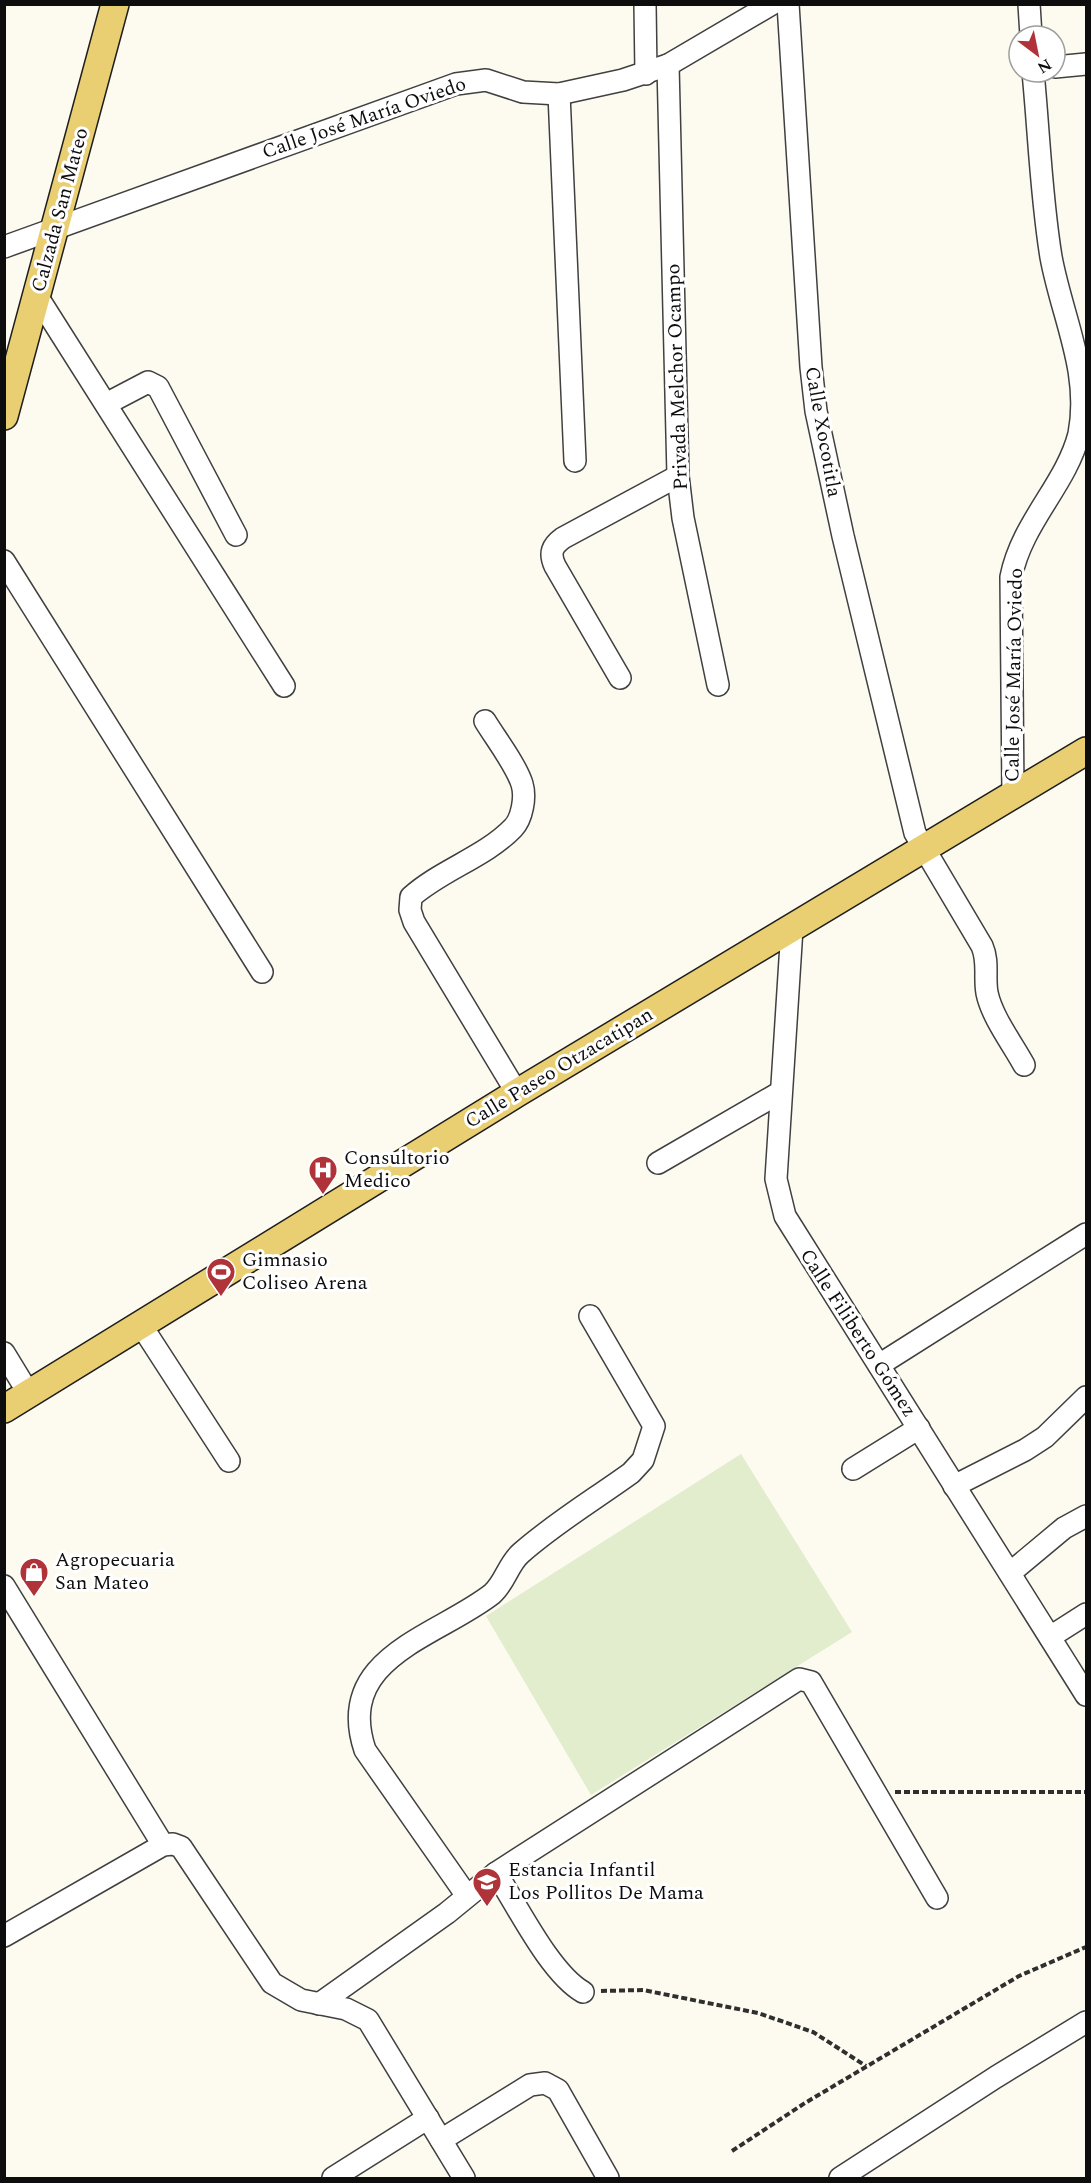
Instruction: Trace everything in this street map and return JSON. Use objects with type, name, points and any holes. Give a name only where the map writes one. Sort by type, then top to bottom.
[{"type":"main road","name":"Calzada San Mateo","points":[[4,416],[37,296],[53,227],[115,4]]},
{"type":"main road","name":"Calle Paseo Otzacatipan","points":[[4,1409],[518,1093],[1013,795],[1085,755]]},
{"type":"street","points":[[645,4],[646,74]]},
{"type":"street","name":"Calle José María Oviedo","points":[[4,247],[53,227],[456,84],[486,80],[523,92],[559,94],[646,74],[669,65],[772,4]]},
{"type":"street","name":"Calle Xocotitla","points":[[788,4],[804,289],[816,411],[876,679],[915,833],[982,946],[987,957],[986,979],[991,1003],[1024,1065]]},
{"type":"street","points":[[1029,4],[1030,24]]},
{"type":"street","points":[[1067,66],[1086,64]]},
{"type":"street","name":"Privada Melchor Ocampo","points":[[669,65],[678,476],[683,518],[718,685]]},
{"type":"street","name":"Calle José María Oviedo","points":[[1013,795],[1011,577],[1015,556],[1024,537],[1066,464],[1079,436],[1084,405],[1076,346],[1052,259],[1034,84]]},
{"type":"street","points":[[559,94],[575,461]]},
{"type":"street","points":[[37,296],[284,686]]},
{"type":"street","points":[[106,404],[148,381],[158,387],[236,535]]},
{"type":"street","points":[[621,678],[555,566],[552,552],[555,545],[563,538],[678,476]]},
{"type":"street","points":[[4,561],[262,972]]},
{"type":"street","points":[[485,721],[522,784],[520,818],[514,827],[501,837],[424,885],[411,897],[410,910],[414,922],[518,1093]]},
{"type":"street","name":"Calle Filiberto Gómez","points":[[792,928],[779,1092],[776,1179],[784,1216],[1086,1695]]},
{"type":"street","points":[[658,1163],[779,1092]]},
{"type":"street","points":[[879,1365],[1086,1234]]},
{"type":"street","points":[[467,1896],[365,1749],[360,1735],[362,1696],[370,1678],[396,1652],[495,1591],[519,1554],[632,1473],[643,1460],[654,1426],[590,1316]]},
{"type":"street","points":[[141,1325],[230,1461]]},
{"type":"street","points":[[4,1353],[29,1394]]},
{"type":"street","points":[[954,1486],[1025,1450],[1045,1437],[1086,1397]]},
{"type":"street","points":[[853,1469],[919,1428]]},
{"type":"street","points":[[1010,1573],[1064,1528],[1086,1516]]},
{"type":"street","points":[[4,1586],[163,1845]]},
{"type":"street","points":[[1050,1637],[1086,1614]]},
{"type":"street","points":[[320,2004],[496,1874],[795,1680],[804,1678],[811,1682],[937,1898]]},
{"type":"street","points":[[4,1936],[163,1845],[173,1844],[188,1856],[272,1983],[286,1993],[320,2004],[357,2012],[368,2020],[464,2178]]},
{"type":"street","points":[[496,1874],[562,1977],[583,1992]]},
{"type":"street","points":[[840,2178],[1086,2022]]},
{"type":"street","points":[[441,2140],[530,2085],[545,2083],[558,2090],[608,2178]]},
{"type":"street","points":[[333,2178],[428,2118]]},
{"type":"path","points":[[875,1792],[1086,1792]]},
{"type":"path","points":[[732,2151],[867,2066],[1019,1976],[1086,1947]]},
{"type":"path","points":[[583,1992],[643,1990],[758,2013],[813,2032],[867,2066]]},
{"type":"green space","points":[[741,1454],[852,1632],[591,1795],[486,1616]]},
{"type":"place","name":"Consultorio Medico","points":[[323,1196]]},
{"type":"place","name":"Gimnasio Coliseo Arena","points":[[221,1298]]},
{"type":"place","name":"Agropecuaria San Mateo","points":[[34,1598]]},
{"type":"place","name":"Estancia Infantil Los Pollitos De Mama","points":[[487,1908]]}]
